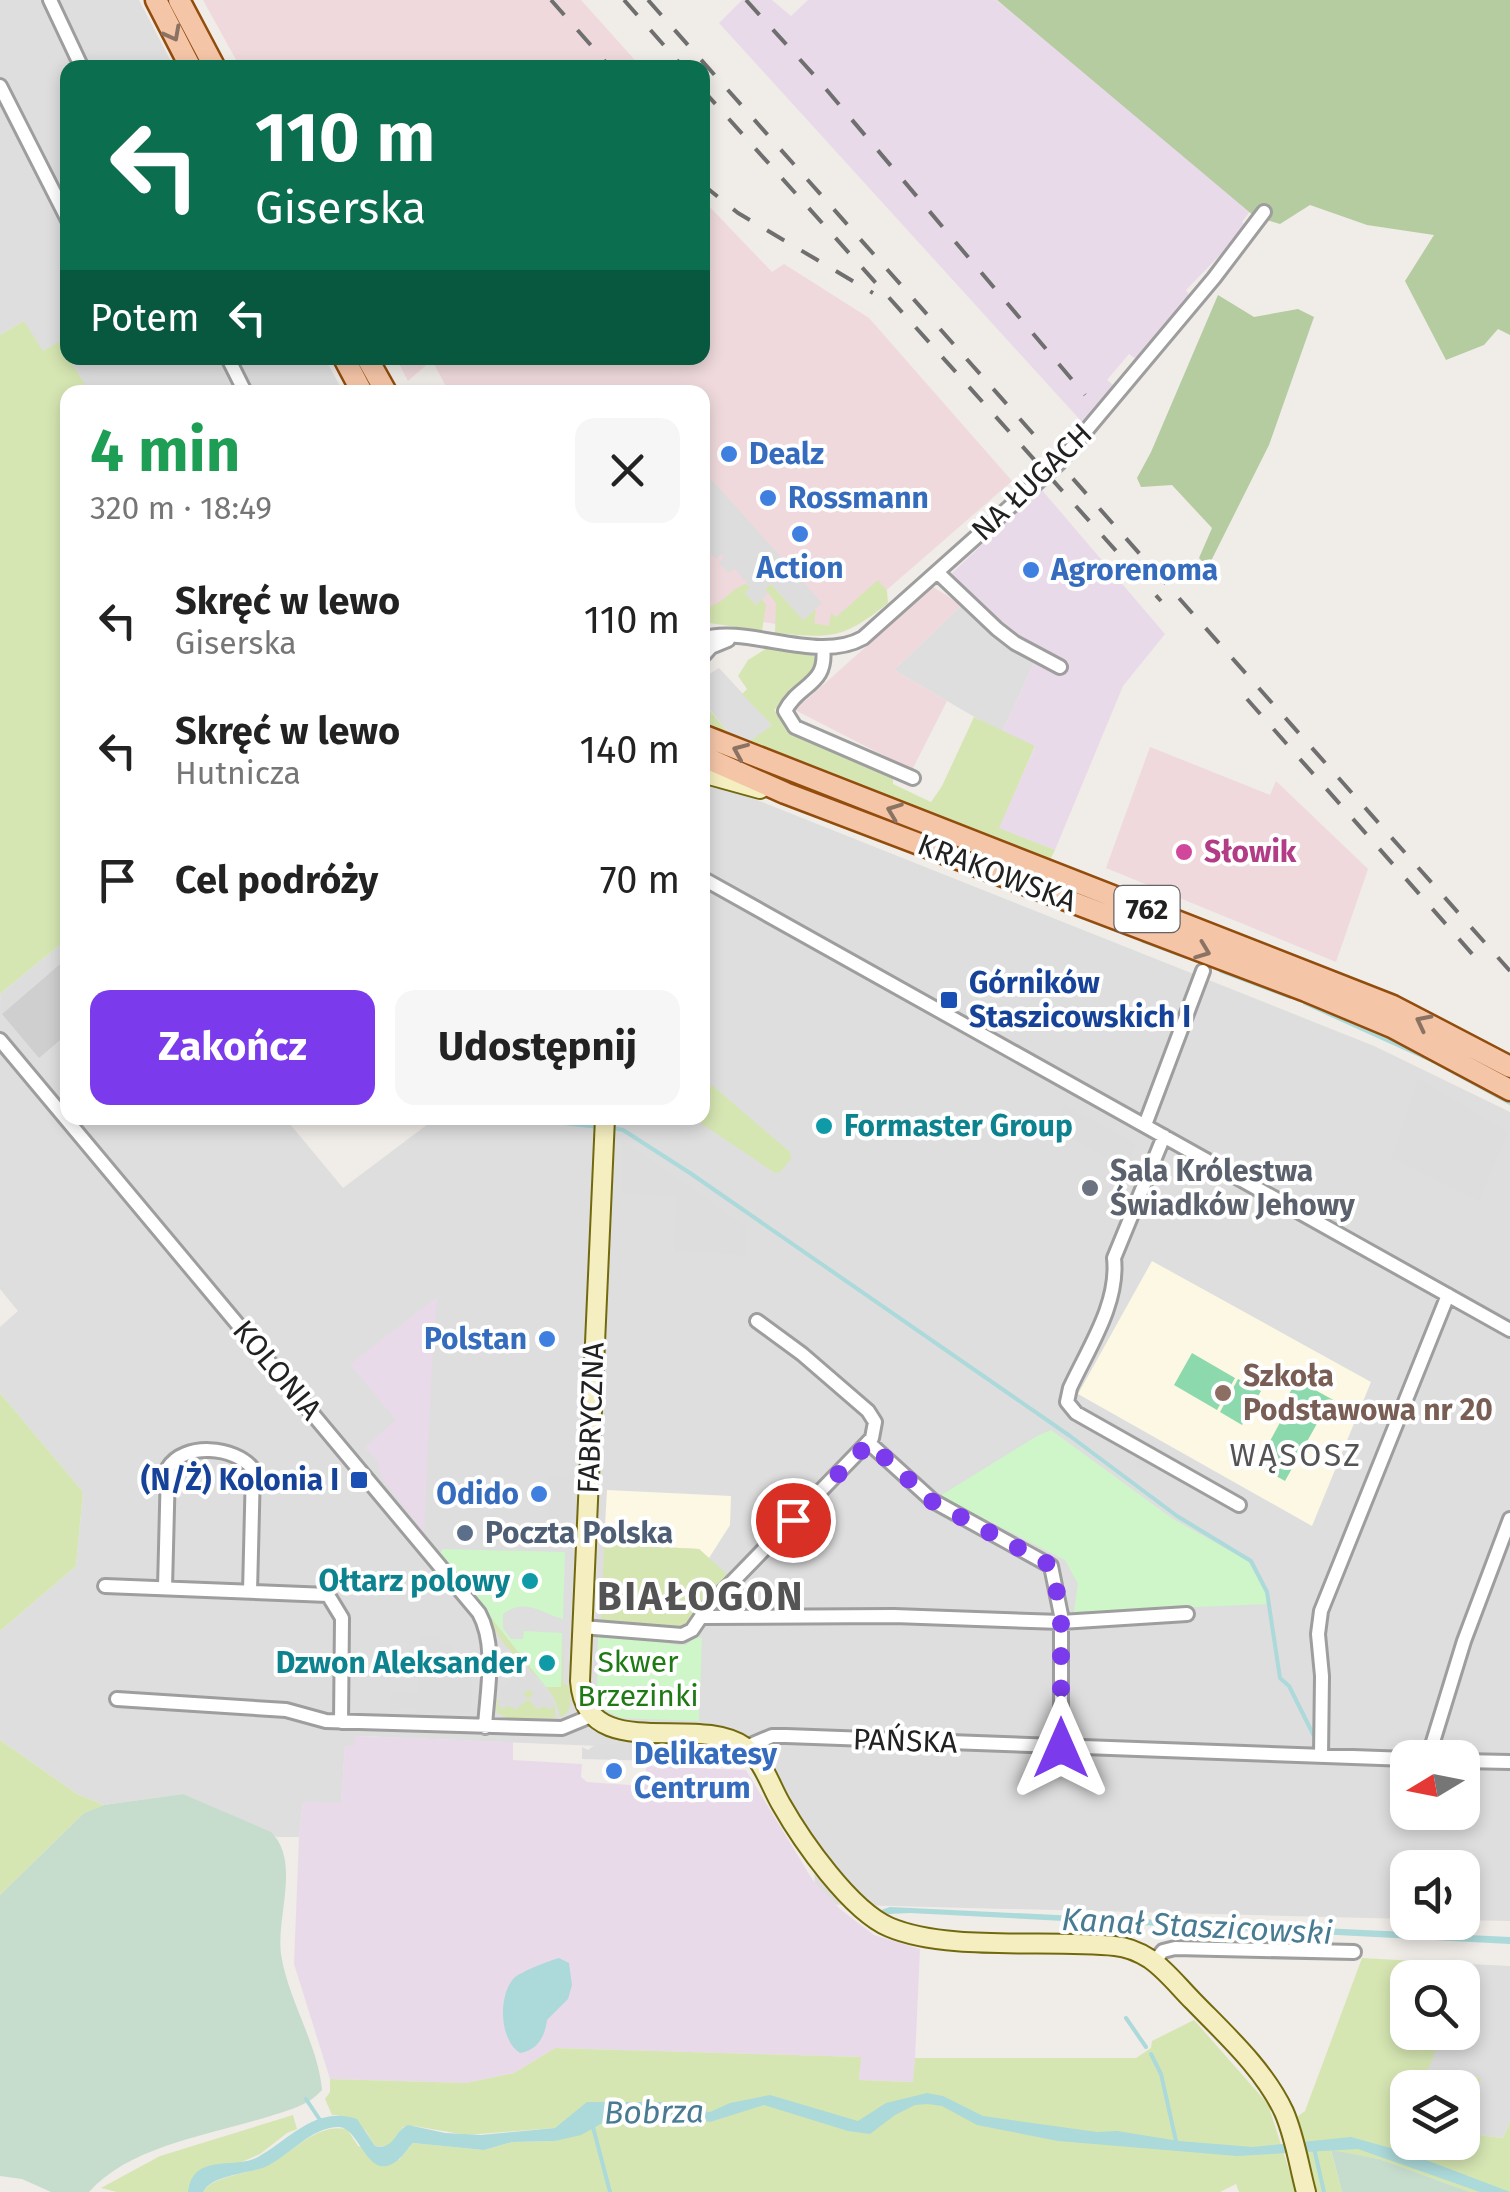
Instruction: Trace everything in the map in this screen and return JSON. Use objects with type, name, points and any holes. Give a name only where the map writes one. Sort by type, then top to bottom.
[{"type":"main road","points":[[156,0],[187,60]]},
{"type":"main road","points":[[179,0],[211,60]]},
{"type":"main road","name":"KRAKOWSKA","points":[[710,738],[1393,1006],[1510,1067]]},
{"type":"main road","name":"KRAKOWSKA","points":[[710,760],[785,793],[1306,991],[1392,1027],[1510,1090]]},
{"type":"main road","points":[[710,775],[785,793]]},
{"type":"main road","name":"FABRYCZNA","points":[[591,1716],[581,1691],[582,1627],[604,1127]]},
{"type":"main road","name":"PAŃSKA","points":[[591,1716],[616,1729],[720,1736],[746,1748]]},
{"type":"main road","points":[[746,1748],[790,1819],[832,1876],[878,1922],[900,1932],[930,1938],[1118,1946],[1154,1962],[1244,2056],[1278,2102],[1287,2120],[1304,2183]]},
{"type":"street","points":[[50,0],[78,60]]},
{"type":"street","points":[[0,86],[60,204]]},
{"type":"street","name":"NA ŁUGACH","points":[[710,638],[720,635],[823,647],[850,644],[862,638],[1054,468],[1264,212]]},
{"type":"street","points":[[937,572],[997,630],[1060,667]]},
{"type":"street","points":[[710,650],[716,644],[739,639]]},
{"type":"street","points":[[823,647],[824,668],[786,706],[788,720],[796,728],[913,778]]},
{"type":"street","points":[[710,882],[1510,1330]]},
{"type":"street","points":[[1145,1125],[1203,971]]},
{"type":"street","name":"KOLONIA","points":[[0,1040],[60,1106]]},
{"type":"street","name":"KOLONIA","points":[[76,1125],[479,1613],[488,1633],[486,1727]]},
{"type":"street","points":[[1164,1136],[1114,1258],[1117,1274],[1112,1297],[1070,1388],[1068,1402],[1076,1413],[1239,1505]]},
{"type":"street","points":[[1321,1756],[1321,1611],[1448,1295]]},
{"type":"street","points":[[582,1627],[682,1634],[692,1630],[869,1443],[876,1428],[868,1411],[757,1321]]},
{"type":"street","points":[[869,1443],[933,1502],[1052,1566],[1061,1622],[1061,1748]]},
{"type":"street","points":[[166,1588],[168,1468],[174,1458],[188,1452],[230,1452],[245,1459],[253,1469],[250,1592]]},
{"type":"street","points":[[1434,1740],[1464,1641],[1510,1519]]},
{"type":"street","points":[[105,1586],[328,1595],[342,1618],[341,1722]]},
{"type":"street","points":[[701,1617],[894,1616],[1061,1622],[1187,1614]]},
{"type":"street","points":[[117,1700],[286,1710],[326,1721],[486,1727],[562,1728],[591,1716]]},
{"type":"street","name":"PAŃSKA","points":[[746,1748],[772,1736],[786,1736],[1390,1758]]},
{"type":"street","points":[[1480,1762],[1510,1763]]},
{"type":"street","points":[[1154,1962],[1163,1951],[1176,1948],[1354,1952]]},
{"type":"shaded area","points":[[0,0],[139,0],[170,60],[60,60],[60,365],[329,365],[339,385],[60,385],[60,394],[24,321],[0,335]]},
{"type":"shaded area","points":[[203,0],[581,0],[635,60],[236,60]]},
{"type":"shaded area","points":[[742,0],[772,0],[791,16],[808,0],[996,0],[1251,210],[1242,222],[1247,227],[1186,290],[1189,295],[1136,359],[1129,354],[1107,380],[1113,385],[1082,422],[719,23]]},
{"type":"shaded area","points":[[710,207],[772,272],[784,264],[869,318],[1012,481],[836,634],[710,613],[710,385],[445,385],[435,365],[710,365]]},
{"type":"shaded area","points":[[400,365],[426,365],[408,381]]},
{"type":"shaded area","points":[[710,478],[822,603],[803,620],[771,584],[756,605],[745,593],[750,587],[735,569],[728,573],[719,563],[724,557],[721,554],[716,559],[710,553]]},
{"type":"shaded area","points":[[1041,489],[1165,634],[1123,686],[1055,850],[998,828],[1035,747],[1002,733],[1035,660],[950,575]]},
{"type":"shaded area","points":[[933,587],[962,605],[894,670],[947,701],[912,770],[795,710]]},
{"type":"shaded area","points":[[962,605],[1004,642],[1035,660],[1002,733],[894,670]]},
{"type":"shaded area","points":[[719,668],[772,725],[753,742],[731,736],[710,710],[710,674]]},
{"type":"shaded area","points":[[1150,747],[1270,795],[1276,781],[1368,869],[1336,962],[1106,868]]},
{"type":"shaded area","points":[[710,787],[737,792],[1374,1046],[1510,1112],[1510,1921],[1480,1920],[1480,1850],[1390,1850],[1390,1919],[815,1904],[814,1840],[786,1800],[771,1753],[358,1736],[354,1746],[345,1747],[341,1804],[303,1802],[299,1837],[277,1837],[183,1794],[104,1805],[77,1794],[0,1740],[0,1631],[76,1566],[83,1492],[0,1393],[0,1327],[18,1311],[0,1289],[0,999],[60,945],[60,1125],[291,1125],[343,1188],[427,1125],[710,1125]]},
{"type":"shaded area","points":[[60,945],[60,964],[2,1014],[0,994]]},
{"type":"shaded area","points":[[60,964],[60,1040],[39,1058],[2,1014]]},
{"type":"shaded area","points":[[1418,1079],[1508,1132],[1479,1201],[1392,1158]]},
{"type":"shaded area","points":[[1065,1105],[1136,1144],[1126,1169],[1053,1128]]},
{"type":"shaded area","points":[[622,1140],[747,1227],[745,1255],[674,1251],[676,1196],[623,1194]]},
{"type":"shaded area","name":"Szkoła Podstawowa nr 20","points":[[1152,1261],[1371,1382],[1312,1526],[1078,1394]]},
{"type":"shaded area","points":[[437,1297],[424,1532],[381,1477],[378,1462],[365,1447],[396,1420],[350,1364]]},
{"type":"shaded area","points":[[1089,1407],[1194,1468],[1183,1485],[1162,1472],[1164,1468],[1157,1464],[1140,1470],[1135,1467],[1137,1458],[1131,1449],[1125,1446],[1123,1450],[1072,1422],[1079,1409],[1086,1413]]},
{"type":"shaded area","points":[[573,1473],[579,1488],[573,1489],[571,1531],[576,1532],[572,1543],[547,1541],[549,1476],[568,1477]]},
{"type":"shaded area","points":[[607,1490],[731,1496],[730,1525],[709,1558],[699,1549],[604,1544]]},
{"type":"shaded area","points":[[420,1635],[441,1636],[441,1643],[453,1644],[453,1659],[472,1659],[468,1712],[390,1710],[391,1692],[418,1693]]},
{"type":"shaded area","points":[[516,1657],[555,1705],[550,1709],[537,1709],[528,1699],[515,1710],[510,1705],[502,1709],[497,1703],[503,1698],[500,1690],[513,1680],[503,1667]]},
{"type":"shaded area","points":[[358,1736],[513,1742],[513,1760],[582,1764],[581,1777],[587,1782],[645,1786],[646,1766],[746,1770],[812,1879],[840,1909],[874,1935],[920,1949],[914,2082],[859,2080],[860,2057],[555,2048],[514,2073],[466,2083],[330,2079],[294,1964],[299,1837],[303,1802],[341,1803],[345,1746],[354,1746]]},
{"type":"shaded area","points":[[643,1740],[696,1747],[698,1762],[582,1759],[582,1747],[588,1750],[596,1744],[641,1745]]},
{"type":"shaded area","points":[[1480,1965],[1510,1966],[1510,2122],[1503,2138],[1480,2135],[1480,2070],[1427,2070],[1435,2050],[1480,2050]]},
{"type":"green space","points":[[997,0],[1510,0],[1510,335],[1498,329],[1484,345],[1446,360],[1405,281],[1434,235],[1367,225],[1310,205],[1280,224],[1254,216]]},
{"type":"green space","points":[[1218,295],[1254,317],[1298,309],[1314,317],[1269,445],[1208,567],[1199,558],[1212,528],[1172,485],[1141,487],[1137,478]]},
{"type":"green space","points":[[24,321],[43,351],[60,341],[60,365],[73,365],[86,385],[60,385],[60,945],[0,994],[0,335]]},
{"type":"green space","points":[[878,580],[887,591],[888,603],[859,624],[836,634],[775,633],[776,603],[765,589],[771,584],[803,620],[816,609],[814,623],[829,626],[831,613],[836,617]]},
{"type":"green space","points":[[746,584],[751,587],[745,593],[755,604],[762,599],[766,605],[762,631],[710,623],[710,606]]},
{"type":"green space","points":[[767,648],[814,656],[819,661],[815,673],[774,710],[795,733],[893,775],[893,784],[931,802],[974,717],[1035,746],[999,828],[1055,850],[1050,860],[710,732],[710,711],[731,736],[749,742],[772,725],[742,694],[747,689],[738,676],[748,660]]},
{"type":"green space","points":[[710,1086],[790,1152],[791,1159],[775,1173],[703,1125],[710,1125]]},
{"type":"green space","points":[[1192,1353],[1235,1378],[1217,1410],[1174,1385]]},
{"type":"green space","points":[[1238,1379],[1261,1391],[1242,1425],[1220,1412]]},
{"type":"green space","points":[[1297,1380],[1337,1402],[1325,1423],[1319,1420],[1285,1481],[1257,1465],[1290,1404],[1285,1401]]},
{"type":"green space","points":[[0,1393],[83,1492],[76,1566],[0,1631]]},
{"type":"green space","points":[[1051,1430],[1173,1519],[1248,1561],[1268,1604],[1074,1612],[1078,1584],[1065,1560],[940,1496]]},
{"type":"green space","points":[[604,1544],[699,1549],[729,1576],[682,1628],[601,1623]]},
{"type":"green space","points":[[443,1549],[565,1552],[563,1619],[526,1607],[503,1614],[503,1628],[511,1639],[523,1639],[524,1631],[562,1633],[561,1687],[546,1687],[440,1553]]},
{"type":"green space","points":[[440,1553],[546,1687],[561,1686],[564,1634],[563,1682],[570,1688],[570,1697],[564,1715],[560,1717],[549,1691],[507,1647]]},
{"type":"green space","name":"Skwer Brzezinki","points":[[598,1634],[678,1645],[702,1638],[699,1721],[621,1718],[602,1709],[597,1693]]},
{"type":"green space","points":[[523,1693],[534,1693],[537,1709],[555,1705],[555,1718],[509,1719],[497,1713],[496,1699],[515,1709],[527,1700]]},
{"type":"green space","points":[[0,1740],[77,1794],[104,1805],[84,1813],[0,1895]]},
{"type":"green space","points":[[183,1794],[271,1832],[280,1844],[286,1874],[281,1954],[315,2056],[322,2090],[289,2110],[148,2153],[106,2176],[89,2192],[51,2192],[22,2179],[0,2176],[0,1895],[84,1813],[104,1805]]},
{"type":"green space","points":[[1362,1958],[1398,1960],[1390,1960],[1390,2050],[1436,2050],[1428,2070],[1390,2070],[1390,2160],[1480,2160],[1480,2135],[1503,2138],[1510,2122],[1510,2192],[1470,2192],[1379,2159],[1331,2151],[1342,2192],[1315,2192],[1303,2156],[1298,2116],[1305,2111]]},
{"type":"green space","points":[[1194,2020],[1268,2104],[1296,2192],[1239,2192],[1236,2184],[1220,2192],[203,2192],[223,2178],[268,2165],[315,2134],[335,2128],[347,2129],[358,2146],[399,2160],[413,2143],[484,2150],[512,2142],[555,2141],[594,2128],[621,2113],[710,2112],[662,2102],[590,2102],[555,2128],[466,2135],[403,2127],[389,2146],[375,2146],[365,2130],[332,2115],[325,2099],[330,2092],[330,2079],[466,2083],[514,2073],[555,2048],[861,2057],[859,2080],[913,2082],[915,2058],[1136,2058],[1151,2048],[1152,2041]]},
{"type":"green space","points":[[293,2115],[297,2129],[260,2154],[189,2185],[188,2192],[117,2192],[101,2188],[160,2156]]},
{"type":"green space","points":[[1331,2150],[1379,2159],[1470,2192],[1342,2192]]},
{"type":"water","name":"Kanał Staszicowski","points":[[890,1907],[1390,1931],[1390,1938],[888,1914],[881,1910]]},
{"type":"water","points":[[1510,1937],[1510,1944],[1433,1940]]},
{"type":"water","points":[[559,1958],[569,1963],[572,1985],[568,1999],[547,2020],[536,2045],[520,2053],[505,2028],[505,1995],[514,1978]]},
{"type":"water","name":"Bobrza","points":[[927,2093],[943,2096],[983,2116],[1253,2147],[1351,2137],[1390,2148],[1390,2160],[1426,2160],[1510,2192],[1480,2192],[1358,2149],[1237,2156],[1058,2141],[977,2125],[942,2106],[927,2104],[895,2115],[870,2134],[764,2105],[710,2122],[658,2113],[621,2113],[581,2135],[555,2141],[512,2142],[484,2150],[413,2143],[387,2166],[372,2161],[347,2130],[329,2128],[265,2167],[222,2178],[203,2192],[188,2192],[198,2171],[216,2164],[249,2161],[304,2126],[329,2116],[357,2119],[375,2146],[382,2147],[408,2125],[481,2135],[555,2128],[587,2102],[662,2102],[710,2112],[730,2103],[770,2095],[858,2121],[886,2103]]},
{"type":"waterway","points":[[1143,941],[1186,957]]},
{"type":"waterway","points":[[1221,971],[1290,997]]},
{"type":"waterway","points":[[1305,1003],[1433,1061],[1510,1103]]},
{"type":"waterway","points":[[581,1125],[599,1127]]},
{"type":"waterway","points":[[608,1127],[623,1130],[690,1173],[1070,1436],[1177,1516],[1251,1561],[1267,1592],[1280,1678],[1289,1686],[1315,1738]]},
{"type":"waterway","points":[[1126,2018],[1146,2047]]},
{"type":"waterway","points":[[1151,2054],[1161,2074],[1176,2141]]},
{"type":"waterway","points":[[306,2099],[320,2120]]},
{"type":"waterway","name":"Bobrza","points":[[593,2127],[610,2192]]},
{"type":"waterway","points":[[1314,2148],[1324,2192]]},
{"type":"railway","points":[[551,0],[604,60]]},
{"type":"railway","points":[[624,0],[677,60]]},
{"type":"railway","points":[[648,0],[701,60]]},
{"type":"railway","points":[[746,0],[1085,395]]},
{"type":"railway","points":[[710,70],[1510,971]]},
{"type":"railway","points":[[710,98],[1161,601]]},
{"type":"railway","points":[[710,190],[738,213],[873,293]]},
{"type":"railway","points":[[1247,699],[1482,965]]},
{"type":"place","name":"Dealz","points":[[729,454]]},
{"type":"place","name":"Rossmann","points":[[768,498]]},
{"type":"place","name":"Action","points":[[800,534]]},
{"type":"place","name":"Agrorenoma","points":[[1031,570]]},
{"type":"place","name":"Słowik","points":[[1184,852]]},
{"type":"place","name":"Górników Staszicowskich I","points":[[949,1000]]},
{"type":"place","name":"Formaster Group","points":[[824,1126]]},
{"type":"place","name":"Sala Królestwa Świadków Jehowy","points":[[1090,1188]]},
{"type":"place","name":"Polstan","points":[[547,1339]]},
{"type":"place","name":"Szkoła Podstawowa nr 20","points":[[1223,1393]]},
{"type":"place","name":"(N/Ż) Kolonia I","points":[[359,1480]]},
{"type":"place","name":"Odido","points":[[539,1494]]},
{"type":"place","name":"Poczta Polska","points":[[465,1533]]},
{"type":"place","name":"Ołtarz polowy","points":[[530,1581]]},
{"type":"place","name":"Dzwon Aleksander","points":[[547,1663]]},
{"type":"place","name":"Delikatesy Centrum","points":[[614,1771]]},
{"type":"district","name":"WĄSOSZ","points":[[1296,1455]]},
{"type":"district","name":"BIAŁOGON","points":[[701,1597]]},
{"type":"route","points":[[793,1520],[869,1443],[933,1502],[1052,1566],[1061,1615],[1061,1748]]}]
